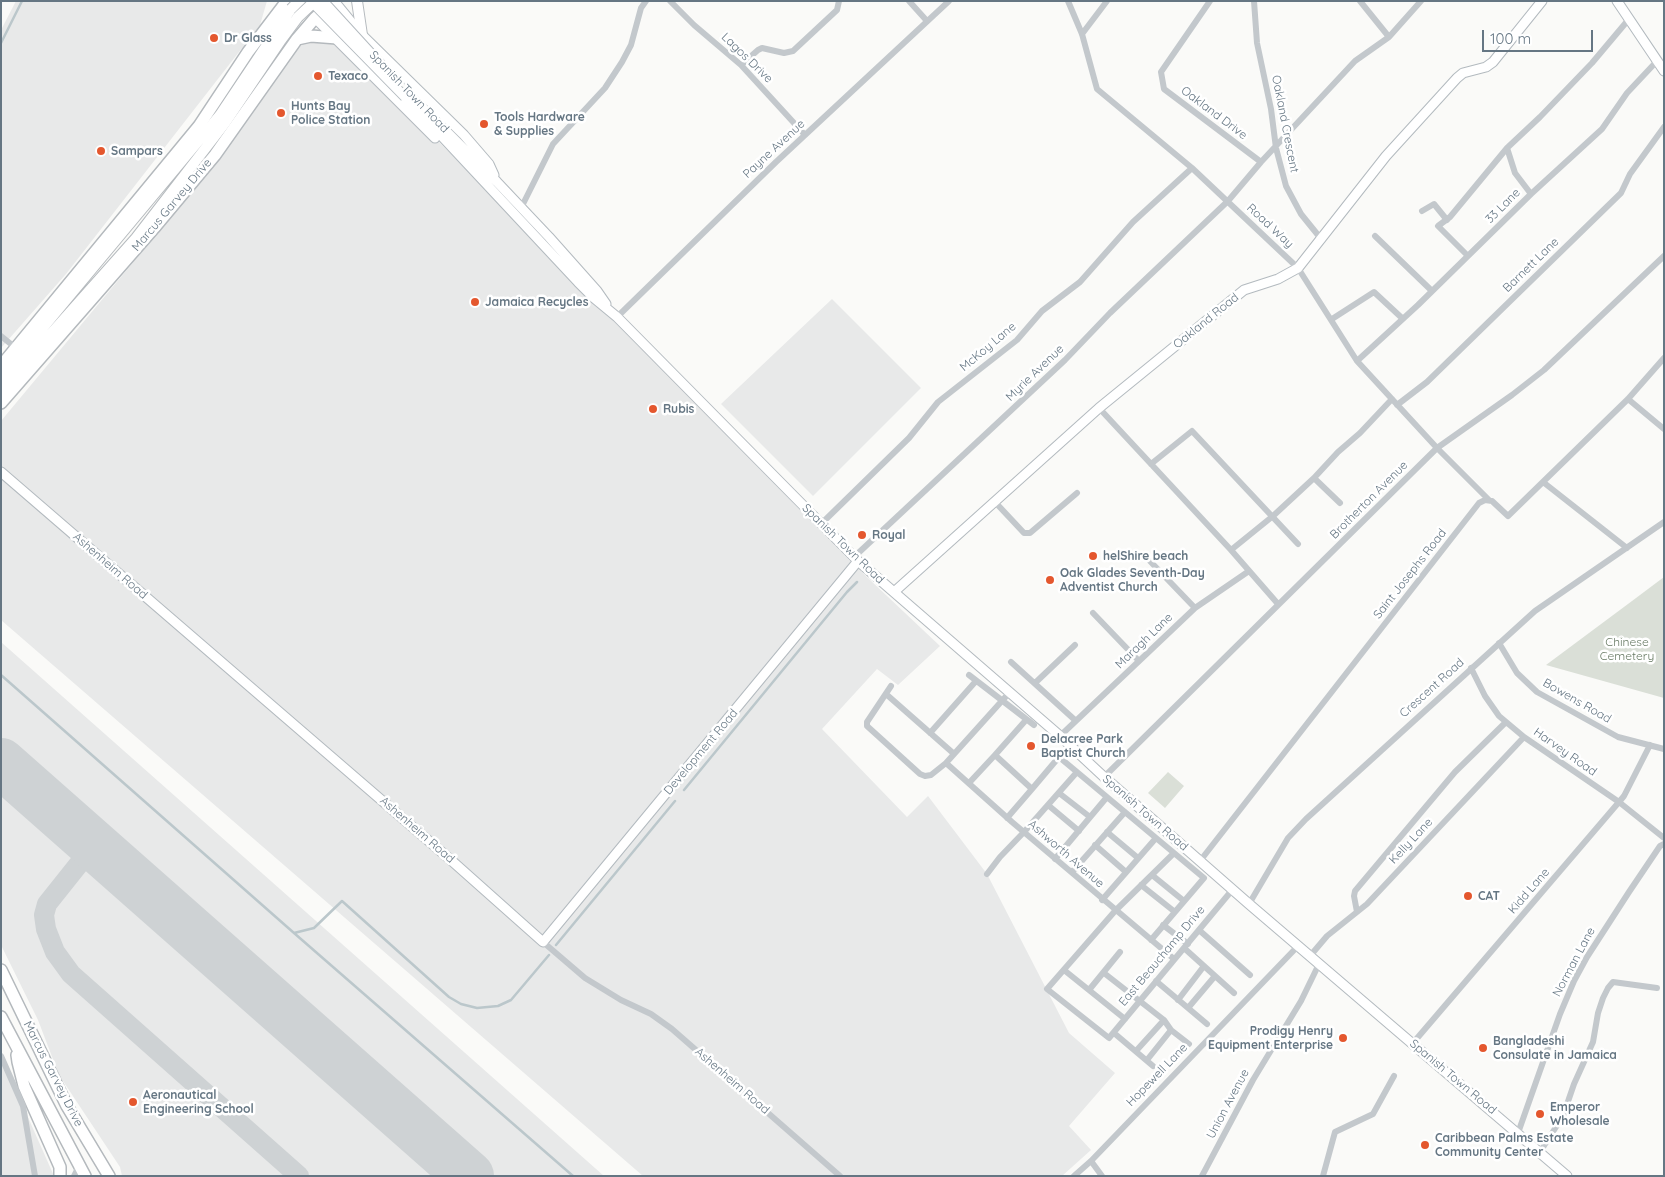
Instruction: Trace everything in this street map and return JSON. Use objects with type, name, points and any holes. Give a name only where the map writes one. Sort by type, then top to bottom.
[{"type":"highway","points":[[270,22],[279,1]]},
{"type":"highway","points":[[1,366],[17,349],[199,126],[270,22],[287,1]]},
{"type":"highway","name":"Spanish Town Road","points":[[299,1],[315,18]]},
{"type":"highway","name":"Marcus Garvey Drive","points":[[1,403],[148,235],[215,155],[297,39],[315,18],[334,1]]},
{"type":"highway","points":[[297,39],[311,36],[337,38]]},
{"type":"highway","name":"Marcus Garvey Drive","points":[[2,973],[67,1106],[109,1176]]},
{"type":"highway","name":"Marcus Garvey Drive","points":[[1,1018],[85,1176]]},
{"type":"highway","points":[[17,1048],[18,1062],[24,1086],[60,1168],[60,1176]]},
{"type":"main road","name":"Marcus Garvey Drive","points":[[1,378],[223,119],[280,25],[299,1]]},
{"type":"main road","name":"Spanish Town Road","points":[[311,1],[497,182],[597,291],[609,309]]},
{"type":"main road","name":"Marcus Garvey Drive","points":[[1,390],[136,238],[298,17],[315,1]]},
{"type":"main road","name":"Spanish Town Road","points":[[323,1],[478,176],[594,298],[609,309],[856,559],[1010,692],[1249,904],[1540,1152],[1562,1174]]},
{"type":"main road","name":"Spanish Town Road","points":[[334,1],[362,35],[464,135],[489,164],[497,182]]},
{"type":"main road","points":[[357,1],[356,7],[362,35]]},
{"type":"main road","name":"Oakland Road","points":[[894,592],[1099,408],[1244,290],[1278,279],[1298,268],[1322,240],[1386,156],[1457,78],[1463,73],[1486,67],[1493,62],[1542,1]]},
{"type":"main road","points":[[1617,1],[1664,71]]},
{"type":"main road","name":"Spanish Town Road","points":[[315,18],[427,130],[478,176]]},
{"type":"main road","name":"Ashenheim Road","points":[[1,472],[452,861],[543,942]]},
{"type":"main road","name":"Development Road","points":[[543,942],[856,559]]},
{"type":"street","points":[[521,208],[553,144],[604,88],[622,62],[631,45],[641,8],[646,1]]},
{"type":"street","name":"Lagos Drive","points":[[670,1],[694,26],[741,65],[806,135]]},
{"type":"street","points":[[741,65],[762,48],[784,54],[793,51],[837,10],[839,1]]},
{"type":"street","points":[[909,1],[927,21]]},
{"type":"street","name":"Payne Avenue","points":[[617,317],[806,135],[949,1]]},
{"type":"street","name":"Road Way","points":[[1068,1],[1082,34],[1097,89],[1192,168],[1298,268],[1357,361],[1437,448],[1489,500]]},
{"type":"street","points":[[1082,34],[1108,1]]},
{"type":"street","name":"Oakland Drive","points":[[1210,1],[1161,72],[1164,89],[1261,162]]},
{"type":"street","name":"Oakland Crescent","points":[[1254,1],[1258,44],[1276,148],[1286,186],[1301,214],[1322,240]]},
{"type":"street","points":[[1360,1],[1389,37]]},
{"type":"street","name":"Myrie Avenue","points":[[856,559],[1029,395],[1110,313],[1228,201],[1261,162],[1355,61],[1389,37],[1421,1]]},
{"type":"street","points":[[1468,256],[1438,226],[1447,220],[1507,148],[1592,63],[1629,19]]},
{"type":"street","name":"33 Lane","points":[[1357,361],[1403,319],[1531,194],[1602,129],[1627,93],[1657,61]]},
{"type":"street","name":"Barnett Lane","points":[[1230,550],[1273,516],[1314,478],[1338,452],[1394,402],[1427,382],[1621,193],[1630,174],[1664,127]]},
{"type":"street","points":[[1507,148],[1515,173],[1531,194]]},
{"type":"street","name":"McKoy Lane","points":[[821,524],[909,438],[938,402],[1017,340],[1042,311],[1080,282],[1133,222],[1192,168]]},
{"type":"street","points":[[1422,211],[1434,204],[1447,220]]},
{"type":"street","points":[[1375,236],[1432,291]]},
{"type":"street","name":"Brotherton Avenue","points":[[1104,777],[1437,448],[1512,396],[1544,370],[1664,256]]},
{"type":"street","points":[[1332,319],[1374,292],[1403,319]]},
{"type":"street","points":[[1,336],[17,349]]},
{"type":"street","points":[[1489,500],[1508,516],[1628,399],[1664,358]]},
{"type":"street","points":[[1628,399],[1664,429]]},
{"type":"street","points":[[1099,408],[1278,604]]},
{"type":"street","points":[[1151,464],[1192,431],[1298,544]]},
{"type":"street","points":[[1314,478],[1340,503]]},
{"type":"street","points":[[1543,482],[1627,548]]},
{"type":"street","points":[[995,502],[1024,534],[1030,533],[1077,493]]},
{"type":"street","name":"Saint Josephs Road","points":[[1200,861],[1479,503],[1489,500]]},
{"type":"street","name":"Crescent Road","points":[[1249,904],[1288,838],[1306,819],[1535,611],[1664,522]]},
{"type":"street","points":[[1147,558],[1195,608]]},
{"type":"street","name":"Maragh Lane","points":[[1060,736],[1195,608],[1249,571]]},
{"type":"street","points":[[1093,614],[1139,661]]},
{"type":"street","name":"Bowens Road","points":[[1499,643],[1517,673],[1537,692],[1572,710],[1586,721],[1618,737],[1664,749]]},
{"type":"street","points":[[1035,683],[1075,644]]},
{"type":"street","points":[[1011,662],[1076,721]]},
{"type":"street","name":"Harvey Road","points":[[1471,668],[1485,696],[1499,716],[1524,737],[1619,802],[1664,838]]},
{"type":"street","points":[[970,675],[1034,726]]},
{"type":"street","points":[[930,733],[976,681]]},
{"type":"street","points":[[890,686],[867,722],[869,728],[920,774],[931,775],[946,763],[1010,692]]},
{"type":"street","points":[[886,694],[953,753]]},
{"type":"street","points":[[969,783],[1026,720]]},
{"type":"street","points":[[1357,912],[1355,891],[1455,772],[1506,722]]},
{"type":"street","name":"Kelly Lane","points":[[1310,956],[1327,936],[1367,904],[1524,737]]},
{"type":"street","name":"Kidd Lane","points":[[1413,1043],[1619,802],[1650,745]]},
{"type":"street","points":[[995,755],[1032,789]]},
{"type":"street","points":[[1007,818],[1059,757],[1204,878],[1151,940]]},
{"type":"street","name":"Ashworth Avenue","points":[[946,763],[1102,900],[1174,959]]},
{"type":"street","points":[[987,874],[1000,856],[1077,772]]},
{"type":"street","points":[[1059,793],[1090,817]]},
{"type":"street","points":[[1055,859],[1107,797]]},
{"type":"street","points":[[1048,805],[1079,831]]},
{"type":"street","points":[[1072,872],[1125,812]]},
{"type":"street","points":[[1107,832],[1138,858]]},
{"type":"street","points":[[1102,900],[1156,838]]},
{"type":"street","name":"Norman Lane","points":[[1518,1133],[1560,1014],[1574,981],[1628,892],[1660,846],[1664,844]]},
{"type":"street","points":[[1095,845],[1126,872]]},
{"type":"street","points":[[1154,1066],[1047,989],[1115,911],[1174,853]]},
{"type":"street","points":[[1152,875],[1184,901]]},
{"type":"street","points":[[1142,885],[1175,912]]},
{"type":"street","name":"East Beauchamp Drive","points":[[1111,1035],[1233,889]]},
{"type":"street","points":[[1163,925],[1204,966],[1234,992]]},
{"type":"street","points":[[1199,930],[1250,975]]},
{"type":"street","name":"Ashenheim Road","points":[[543,942],[585,978],[620,1000],[651,1014],[672,1029],[840,1176]]},
{"type":"street","name":"Hopewell Lane","points":[[1074,1176],[1091,1161],[1298,946]]},
{"type":"street","points":[[1089,990],[1120,952]]},
{"type":"street","name":"Union Avenue","points":[[1202,1176],[1253,1080],[1301,1000],[1319,964]]},
{"type":"street","points":[[1178,1000],[1204,966]]},
{"type":"street","points":[[1064,970],[1125,1019]]},
{"type":"street","points":[[1104,973],[1164,1020],[1171,1030],[1189,1044]]},
{"type":"street","points":[[1188,1008],[1215,976]]},
{"type":"street","points":[[1156,981],[1207,1024]]},
{"type":"street","points":[[1540,1152],[1563,1116],[1574,1084],[1594,1042],[1603,998],[1613,982],[1657,988]]},
{"type":"street","points":[[1136,1052],[1164,1020]]},
{"type":"street","points":[[1146,1060],[1171,1030]]},
{"type":"street","points":[[1,1056],[23,1106],[35,1176]]},
{"type":"street","points":[[1323,1176],[1335,1132],[1373,1114],[1394,1076]]},
{"type":"street","points":[[1091,1161],[1102,1176]]},
{"type":"street","points":[[74,1176],[80,1164]]},
{"type":"shaded area","points":[[16,1],[267,1],[260,25],[66,274],[1,348],[1,30]]},
{"type":"shaded area","points":[[337,38],[851,562],[940,646],[898,685],[877,669],[822,729],[907,817],[928,796],[987,874],[1069,1033],[1115,1073],[1069,1126],[1091,1150],[1062,1176],[643,1176],[1,620],[1,421],[220,158],[298,41]]},
{"type":"shaded area","points":[[832,299],[921,388],[813,496],[721,404]]},
{"type":"shaded area","points":[[1,642],[604,1176],[122,1176],[120,1167],[59,1075],[38,1020],[1,945]]},
{"type":"shaded area","points":[[1,1058],[23,1106],[54,1176],[1,1176]]},
{"type":"green space","name":"Chinese Cemetery","points":[[1664,577],[1664,698],[1546,665],[1632,601]]},
{"type":"green space","points":[[1168,772],[1184,786],[1165,808],[1148,793]]},
{"type":"waterway","points":[[1,43],[22,1]]},
{"type":"waterway","points":[[684,790],[857,582]]},
{"type":"waterway","points":[[1,675],[294,933],[314,928],[342,901],[449,997],[461,1004],[477,1008],[498,1006],[511,1000],[549,955]]},
{"type":"waterway","points":[[556,945],[675,801]]},
{"type":"waterway","points":[[294,933],[573,1176]]},
{"type":"taxiway","points":[[94,845],[47,904],[44,915],[46,929],[55,952],[71,974],[299,1176]]},
{"type":"runway","points":[[1,763],[469,1176]]},
{"type":"place","name":"Dr Glass","points":[[214,38]]},
{"type":"place","name":"Texaco","points":[[318,76]]},
{"type":"place","name":"Hunts Bay Police Station","points":[[281,113]]},
{"type":"place","name":"Tools Hardware & Supplies","points":[[484,124]]},
{"type":"place","name":"Sampars","points":[[101,151]]},
{"type":"place","name":"Jamaica Recycles","points":[[475,302]]},
{"type":"place","name":"Rubis","points":[[653,409]]},
{"type":"place","name":"Royal","points":[[862,535]]},
{"type":"place","name":"helShire beach","points":[[1093,556]]},
{"type":"place","name":"Oak Glades Seventh-Day Adventist Church","points":[[1050,580]]},
{"type":"place","name":"Delacree Park Baptist Church","points":[[1031,746]]},
{"type":"place","name":"CAT","points":[[1468,896]]},
{"type":"place","name":"Prodigy Henry Equipment Enterprise","points":[[1343,1038]]},
{"type":"place","name":"Bangladeshi Consulate in Jamaica","points":[[1483,1048]]},
{"type":"place","name":"Aeronautical Engineering School","points":[[133,1102]]},
{"type":"place","name":"Emperor Wholesale","points":[[1540,1114]]},
{"type":"place","name":"Caribbean Palms Estate Community Center","points":[[1425,1145]]}]
